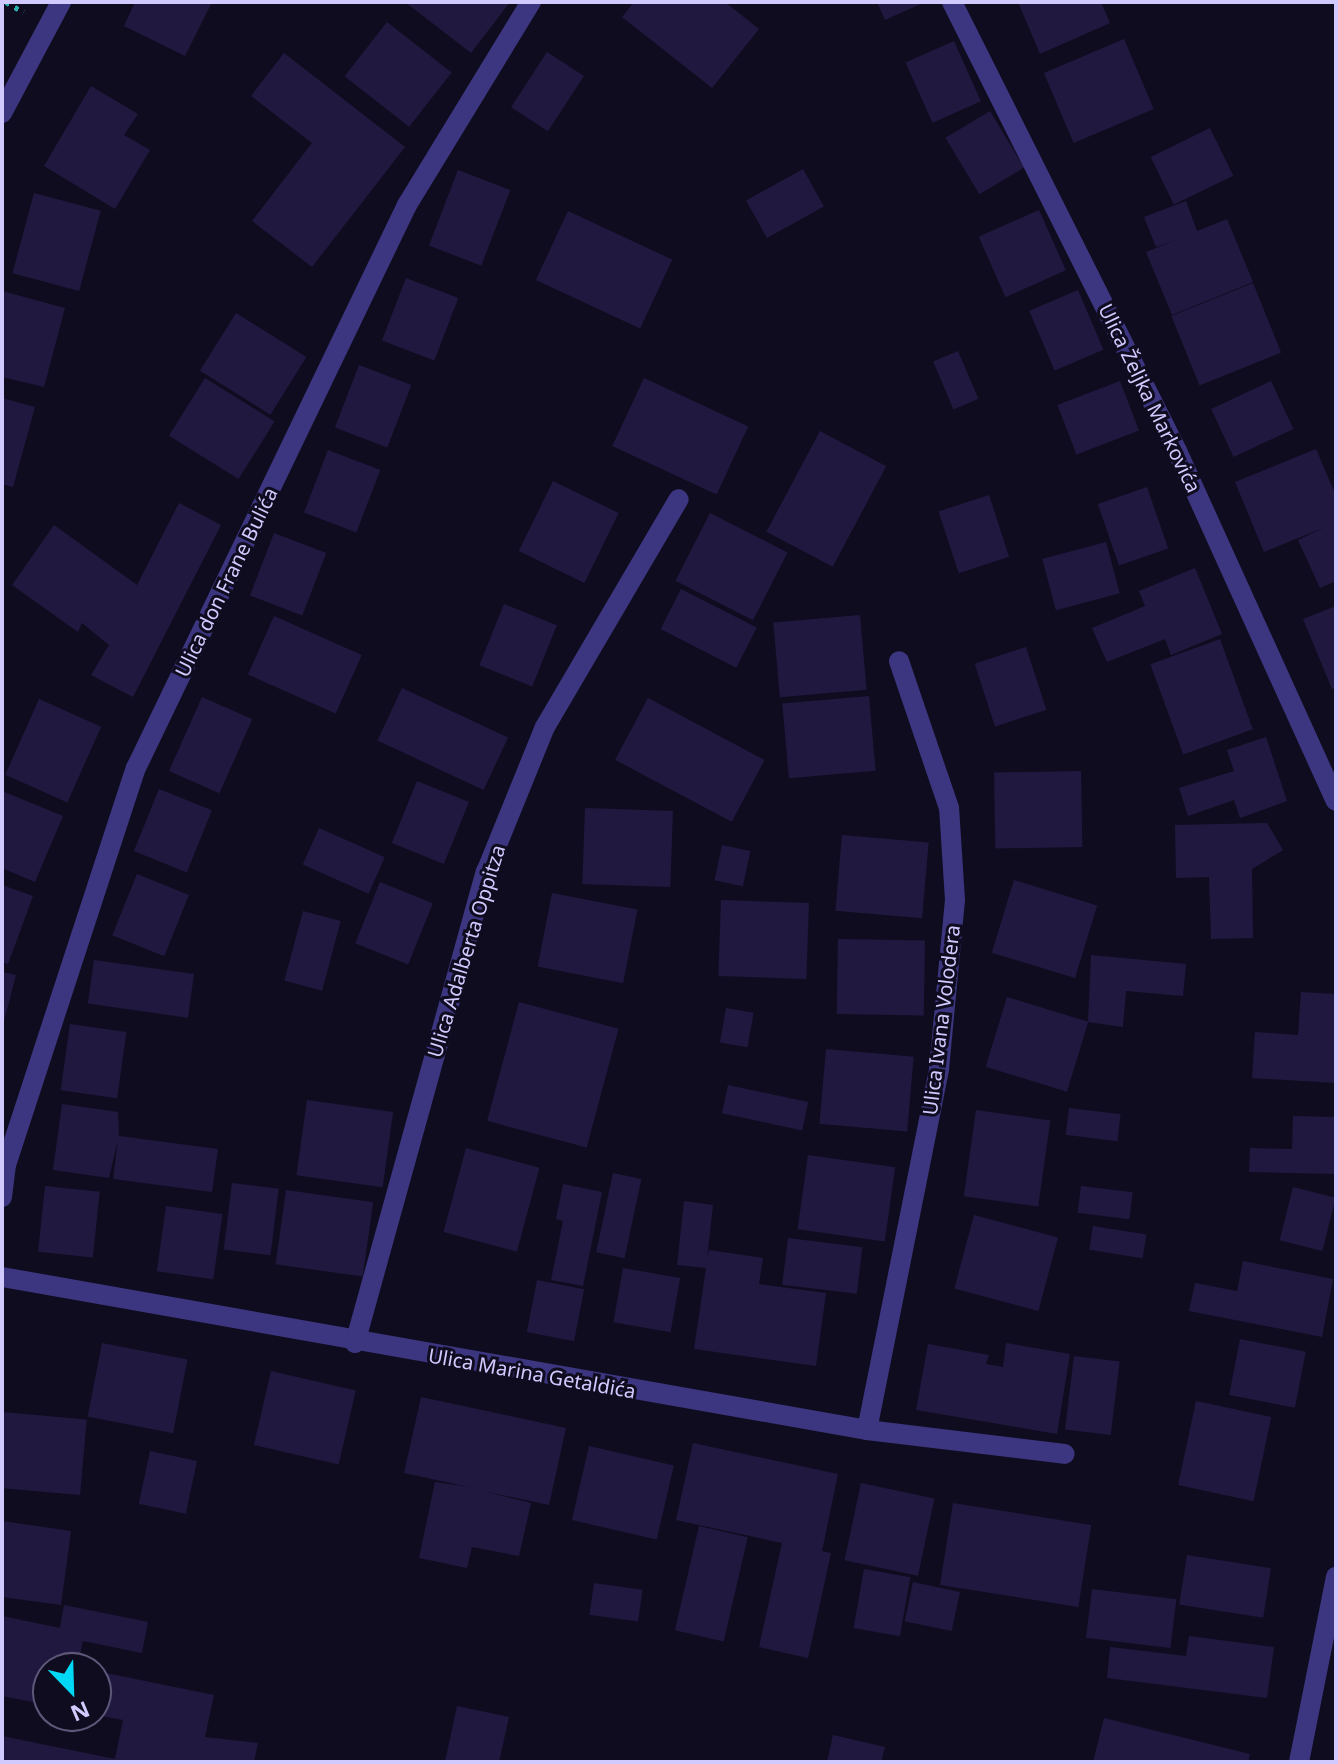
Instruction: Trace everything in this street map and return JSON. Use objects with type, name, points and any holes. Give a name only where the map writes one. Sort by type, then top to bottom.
[{"type":"street","points":[[2,113],[61,2]]},
{"type":"street","name":"Ulica don Frane Bulića","points":[[2,1197],[4,1165],[136,768],[407,205],[531,2]]},
{"type":"street","name":"Ulica Željka Markovića","points":[[952,2],[1177,451],[1336,801]]},
{"type":"street","name":"Ulica Adalberta Oppitza","points":[[355,1343],[486,872],[545,727],[679,499]]},
{"type":"street","name":"Ulica Ivana Volodera","points":[[867,1430],[939,1069],[955,900],[949,808],[899,661]]},
{"type":"street","name":"Ulica Marina Getaldića","points":[[2,1277],[355,1343],[867,1430],[1065,1454]]},
{"type":"street","points":[[1299,1762],[1336,1577]]},
{"type":"building","points":[[135,2],[212,2],[185,56],[124,26]]},
{"type":"building","points":[[405,2],[510,2],[471,53]]},
{"type":"building","points":[[634,2],[725,2],[759,29],[712,88],[622,17]]},
{"type":"building","points":[[877,2],[925,2],[885,20]]},
{"type":"building","points":[[1018,2],[1101,2],[1110,23],[1040,54]]},
{"type":"building","points":[[387,22],[452,72],[409,127],[345,76]]},
{"type":"building","points":[[1124,39],[1154,109],[1074,143],[1044,73]]},
{"type":"building","points":[[954,41],[981,101],[932,123],[906,63]]},
{"type":"building","points":[[547,52],[584,76],[548,131],[511,107]]},
{"type":"building","points":[[284,53],[405,147],[312,267],[252,221],[312,143],[251,96]]},
{"type":"building","points":[[91,86],[138,114],[124,135],[150,150],[115,209],[44,166]]},
{"type":"building","points":[[990,111],[1024,168],[979,194],[945,138]]},
{"type":"building","points":[[1210,128],[1233,176],[1174,205],[1151,157]]},
{"type":"building","points":[[803,169],[824,207],[767,238],[746,201]]},
{"type":"building","points":[[458,170],[510,190],[481,266],[429,246]]},
{"type":"building","points":[[34,193],[101,211],[79,291],[13,273]]},
{"type":"building","points":[[1186,201],[1197,231],[1227,219],[1253,282],[1172,315],[1146,252],[1176,240],[1156,247],[1144,217]]},
{"type":"building","points":[[1039,210],[1066,270],[1006,297],[979,237]]},
{"type":"building","points":[[568,211],[672,260],[640,328],[536,280]]},
{"type":"building","points":[[406,278],[458,298],[434,361],[382,341]]},
{"type":"building","points":[[1253,283],[1281,353],[1200,386],[1171,316]]},
{"type":"building","points":[[1078,290],[1103,350],[1055,371],[1029,311]]},
{"type":"building","points":[[2,291],[65,308],[44,387],[2,377]]},
{"type":"building","points":[[236,313],[306,357],[270,415],[200,371]]},
{"type":"building","points":[[958,351],[978,399],[953,409],[933,362]]},
{"type":"building","points":[[359,365],[411,385],[387,448],[335,428]]},
{"type":"building","points":[[205,378],[275,421],[239,479],[169,436]]},
{"type":"building","points":[[644,378],[748,427],[717,495],[612,446]]},
{"type":"building","points":[[1120,381],[1139,430],[1076,454],[1057,405]]},
{"type":"building","points":[[1271,381],[1293,429],[1234,457],[1211,409]]},
{"type":"building","points":[[2,398],[35,407],[13,487],[2,484]]},
{"type":"building","points":[[820,431],[886,466],[833,567],[766,532]]},
{"type":"building","points":[[1316,449],[1336,496],[1336,581],[1320,588],[1298,540],[1325,527],[1264,552],[1235,482]]},
{"type":"building","points":[[328,450],[380,470],[356,533],[304,513]]},
{"type":"building","points":[[553,481],[619,513],[584,583],[519,551]]},
{"type":"building","points":[[1147,487],[1168,548],[1119,565],[1098,504]]},
{"type":"building","points":[[989,495],[1009,557],[959,573],[939,511]]},
{"type":"building","points":[[179,503],[221,525],[133,697],[91,675],[109,645],[82,623],[78,632],[12,585],[54,525],[137,585]]},
{"type":"building","points":[[710,513],[788,552],[753,620],[675,581]]},
{"type":"building","points":[[274,533],[326,553],[302,616],[250,596]]},
{"type":"building","points":[[1106,542],[1120,593],[1056,610],[1042,559]]},
{"type":"building","points":[[1195,568],[1222,634],[1171,655],[1165,639],[1107,662],[1092,628],[1145,606],[1139,591]]},
{"type":"building","points":[[681,589],[757,628],[736,668],[661,629]]},
{"type":"building","points":[[504,604],[557,625],[532,687],[479,665]]},
{"type":"building","points":[[1336,606],[1336,688],[1332,689],[1303,619]]},
{"type":"building","points":[[860,615],[867,690],[780,697],[773,623]]},
{"type":"building","points":[[274,616],[362,655],[336,714],[248,674]]},
{"type":"building","points":[[1220,639],[1253,729],[1183,755],[1150,664]]},
{"type":"building","points":[[1026,647],[1046,710],[995,726],[975,664]]},
{"type":"building","points":[[402,688],[508,737],[484,790],[377,741]]},
{"type":"building","points":[[869,696],[876,771],[789,778],[782,704]]},
{"type":"building","points":[[202,697],[252,719],[219,793],[169,771]]},
{"type":"building","points":[[648,698],[765,760],[732,822],[615,760]]},
{"type":"building","points":[[39,699],[101,727],[67,802],[5,775]]},
{"type":"building","points":[[1266,737],[1287,801],[1240,818],[1234,800],[1188,816],[1179,788],[1234,771],[1227,750]]},
{"type":"building","points":[[1081,771],[1082,847],[995,849],[994,773]]},
{"type":"building","points":[[417,781],[469,802],[444,864],[392,843]]},
{"type":"building","points":[[159,789],[212,810],[187,872],[134,851]]},
{"type":"building","points":[[2,791],[63,816],[35,882],[2,868]]},
{"type":"building","points":[[585,808],[673,811],[670,887],[582,884]]},
{"type":"building","points":[[1267,823],[1283,850],[1252,869],[1253,938],[1211,939],[1209,877],[1176,878],[1175,825]]},
{"type":"building","points":[[319,828],[385,857],[369,894],[303,865]]},
{"type":"building","points":[[842,835],[929,843],[922,918],[835,911]]},
{"type":"building","points":[[722,845],[750,851],[743,886],[715,880]]},
{"type":"building","points":[[137,874],[189,895],[164,956],[112,935]]},
{"type":"building","points":[[1014,880],[1097,905],[1075,978],[992,953]]},
{"type":"building","points":[[380,882],[433,903],[408,965],[355,943]]},
{"type":"building","points":[[2,885],[33,896],[8,964],[2,962]]},
{"type":"building","points":[[552,893],[637,910],[623,983],[538,967]]},
{"type":"building","points":[[721,900],[809,903],[806,979],[718,976]]},
{"type":"building","points":[[303,911],[341,921],[322,991],[284,981]]},
{"type":"building","points":[[838,939],[925,941],[924,1016],[837,1014]]},
{"type":"building","points":[[1091,955],[1186,964],[1183,996],[1126,991],[1123,1027],[1088,1022]]},
{"type":"building","points":[[94,960],[194,974],[188,1018],[88,1004]]},
{"type":"building","points":[[2,972],[16,975],[3,1025],[2,1025]]},
{"type":"building","points":[[1301,992],[1336,994],[1336,1083],[1252,1078],[1255,1032],[1298,1035]]},
{"type":"building","points":[[1007,997],[1088,1022],[1067,1092],[986,1067]]},
{"type":"building","points":[[519,1002],[618,1029],[587,1147],[487,1121]]},
{"type":"building","points":[[726,1008],[754,1013],[747,1047],[720,1042]]},
{"type":"building","points":[[70,1024],[126,1032],[117,1098],[61,1090]]},
{"type":"building","points":[[826,1049],[914,1057],[907,1131],[819,1124]]},
{"type":"building","points":[[728,1085],[808,1102],[802,1130],[722,1113]]},
{"type":"building","points":[[307,1100],[393,1112],[383,1187],[296,1175]]},
{"type":"building","points":[[62,1104],[118,1112],[119,1136],[218,1149],[212,1192],[113,1179],[118,1140],[109,1178],[53,1170]]},
{"type":"building","points":[[1069,1108],[1121,1114],[1117,1141],[1066,1135]]},
{"type":"building","points":[[976,1110],[1050,1120],[1038,1207],[964,1196]]},
{"type":"building","points":[[1293,1116],[1336,1117],[1336,1174],[1249,1172],[1250,1148],[1292,1149]]},
{"type":"building","points":[[466,1148],[539,1168],[517,1252],[443,1232]]},
{"type":"building","points":[[808,1155],[895,1167],[885,1242],[798,1229]]},
{"type":"building","points":[[613,1173],[641,1179],[625,1258],[596,1252]]},
{"type":"building","points":[[232,1183],[279,1189],[270,1255],[224,1250]]},
{"type":"building","points":[[563,1184],[602,1192],[583,1286],[551,1280],[563,1221],[556,1219]]},
{"type":"building","points":[[45,1186],[100,1192],[93,1257],[38,1252]]},
{"type":"building","points":[[1081,1186],[1133,1192],[1129,1219],[1078,1213]]},
{"type":"building","points":[[1293,1187],[1336,1198],[1322,1251],[1280,1240]]},
{"type":"building","points":[[286,1190],[373,1202],[363,1277],[276,1264]]},
{"type":"building","points":[[684,1201],[713,1205],[707,1259],[709,1250],[763,1258],[759,1284],[826,1293],[816,1366],[694,1349],[706,1268],[677,1265]]},
{"type":"building","points":[[166,1206],[222,1214],[213,1279],[157,1271]]},
{"type":"building","points":[[974,1215],[1058,1238],[1038,1311],[954,1288]]},
{"type":"building","points":[[1093,1226],[1146,1234],[1143,1258],[1089,1250]]},
{"type":"building","points":[[788,1238],[862,1247],[857,1294],[782,1285]]},
{"type":"building","points":[[1243,1261],[1333,1279],[1322,1337],[1189,1311],[1195,1283],[1237,1291]]},
{"type":"building","points":[[623,1268],[680,1278],[671,1332],[613,1322]]},
{"type":"building","points":[[537,1280],[584,1289],[574,1341],[527,1332]]},
{"type":"building","points":[[1240,1339],[1306,1352],[1295,1408],[1229,1395]]},
{"type":"building","points":[[102,1343],[187,1360],[173,1433],[88,1417]]},
{"type":"building","points":[[1006,1343],[1070,1354],[1057,1434],[916,1410],[928,1344],[989,1355],[986,1364],[1003,1367]]},
{"type":"building","points":[[1074,1356],[1120,1362],[1111,1435],[1065,1429]]},
{"type":"building","points":[[271,1371],[356,1391],[339,1465],[254,1445]]},
{"type":"building","points":[[421,1397],[566,1428],[549,1505],[483,1491],[531,1503],[519,1556],[472,1547],[467,1568],[419,1558],[435,1482],[469,1487],[404,1473]]},
{"type":"building","points":[[1196,1401],[1271,1417],[1253,1501],[1178,1485]]},
{"type":"building","points":[[2,1412],[87,1419],[80,1495],[2,1488]]},
{"type":"building","points":[[693,1443],[838,1474],[822,1551],[831,1553],[808,1658],[759,1647],[782,1543],[676,1520]]},
{"type":"building","points":[[589,1446],[674,1466],[657,1540],[572,1520]]},
{"type":"building","points":[[150,1451],[197,1461],[186,1514],[139,1504]]},
{"type":"building","points":[[861,1483],[934,1499],[918,1576],[845,1560]]},
{"type":"building","points":[[953,1503],[1091,1525],[1078,1607],[940,1585]]},
{"type":"building","points":[[2,1521],[71,1531],[61,1605],[2,1597]]},
{"type":"building","points":[[699,1526],[748,1537],[724,1642],[675,1630]]},
{"type":"building","points":[[1187,1555],[1271,1568],[1263,1618],[1179,1604]]},
{"type":"building","points":[[864,1569],[910,1577],[900,1636],[854,1628]]},
{"type":"building","points":[[913,1582],[960,1592],[952,1631],[905,1621]]},
{"type":"building","points":[[594,1583],[643,1590],[638,1622],[590,1615]]},
{"type":"building","points":[[1092,1589],[1176,1599],[1170,1648],[1086,1638]]},
{"type":"building","points":[[64,1605],[148,1622],[142,1653],[83,1641],[81,1652],[32,1652],[32,1702],[2,1696],[2,1616],[60,1628]]},
{"type":"building","points":[[1189,1636],[1274,1647],[1267,1698],[1107,1678],[1110,1647],[1186,1656]]},
{"type":"building","points":[[112,1674],[214,1695],[205,1737],[258,1743],[254,1762],[2,1762],[2,1736],[115,1759],[123,1720],[112,1718]]},
{"type":"building","points":[[457,1706],[509,1717],[499,1762],[445,1762]]},
{"type":"building","points":[[1104,1718],[1250,1754],[1248,1762],[1093,1762]]},
{"type":"building","points":[[833,1735],[885,1747],[881,1762],[827,1762]]}]
